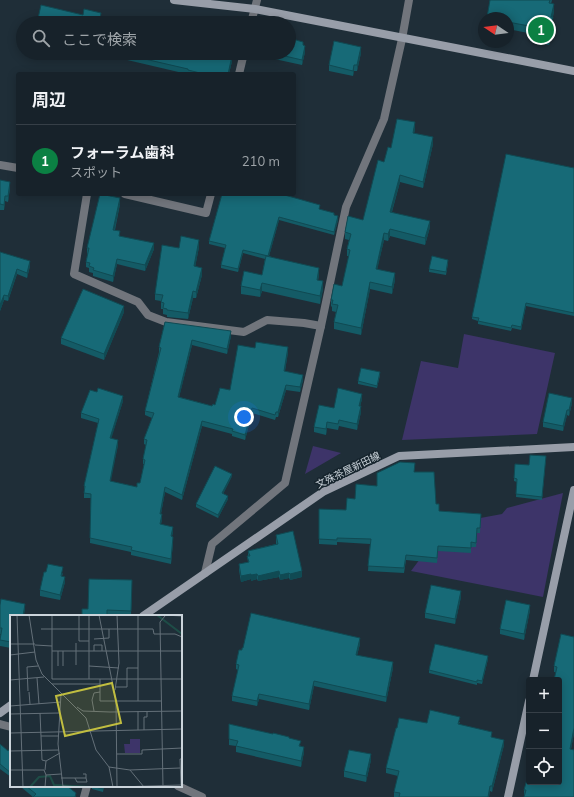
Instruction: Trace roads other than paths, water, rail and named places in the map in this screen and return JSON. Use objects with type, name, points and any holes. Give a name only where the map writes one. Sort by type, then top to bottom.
[{"type":"street","points":[[174,0],[255,9],[289,16]]},
{"type":"street","points":[[253,16],[257,0]]},
{"type":"street","points":[[206,573],[212,544],[285,483],[321,326],[346,207],[384,119],[409,0]]},
{"type":"street","points":[[296,17],[574,71]]},
{"type":"street","points":[[239,72],[242,60]]},
{"type":"street","points":[[0,165],[16,168]]},
{"type":"street","points":[[87,196],[74,274],[138,302],[148,315],[166,322],[244,332],[267,320],[321,326]]},
{"type":"street","points":[[134,196],[206,213],[210,196]]},
{"type":"street","name":"文殊茶屋新田線","points":[[144,615],[323,492],[399,456],[574,447]]},
{"type":"street","points":[[534,677],[574,490]]},
{"type":"street","points":[[0,713],[10,706]]},
{"type":"street","points":[[508,797],[526,713]]},
{"type":"street","points":[[0,724],[10,727]]},
{"type":"street","points":[[84,797],[87,787]]},
{"type":"street","points":[[180,787],[202,797]]},
{"type":"place","name":"フォーラム歯科","points":[[541,30]]}]
